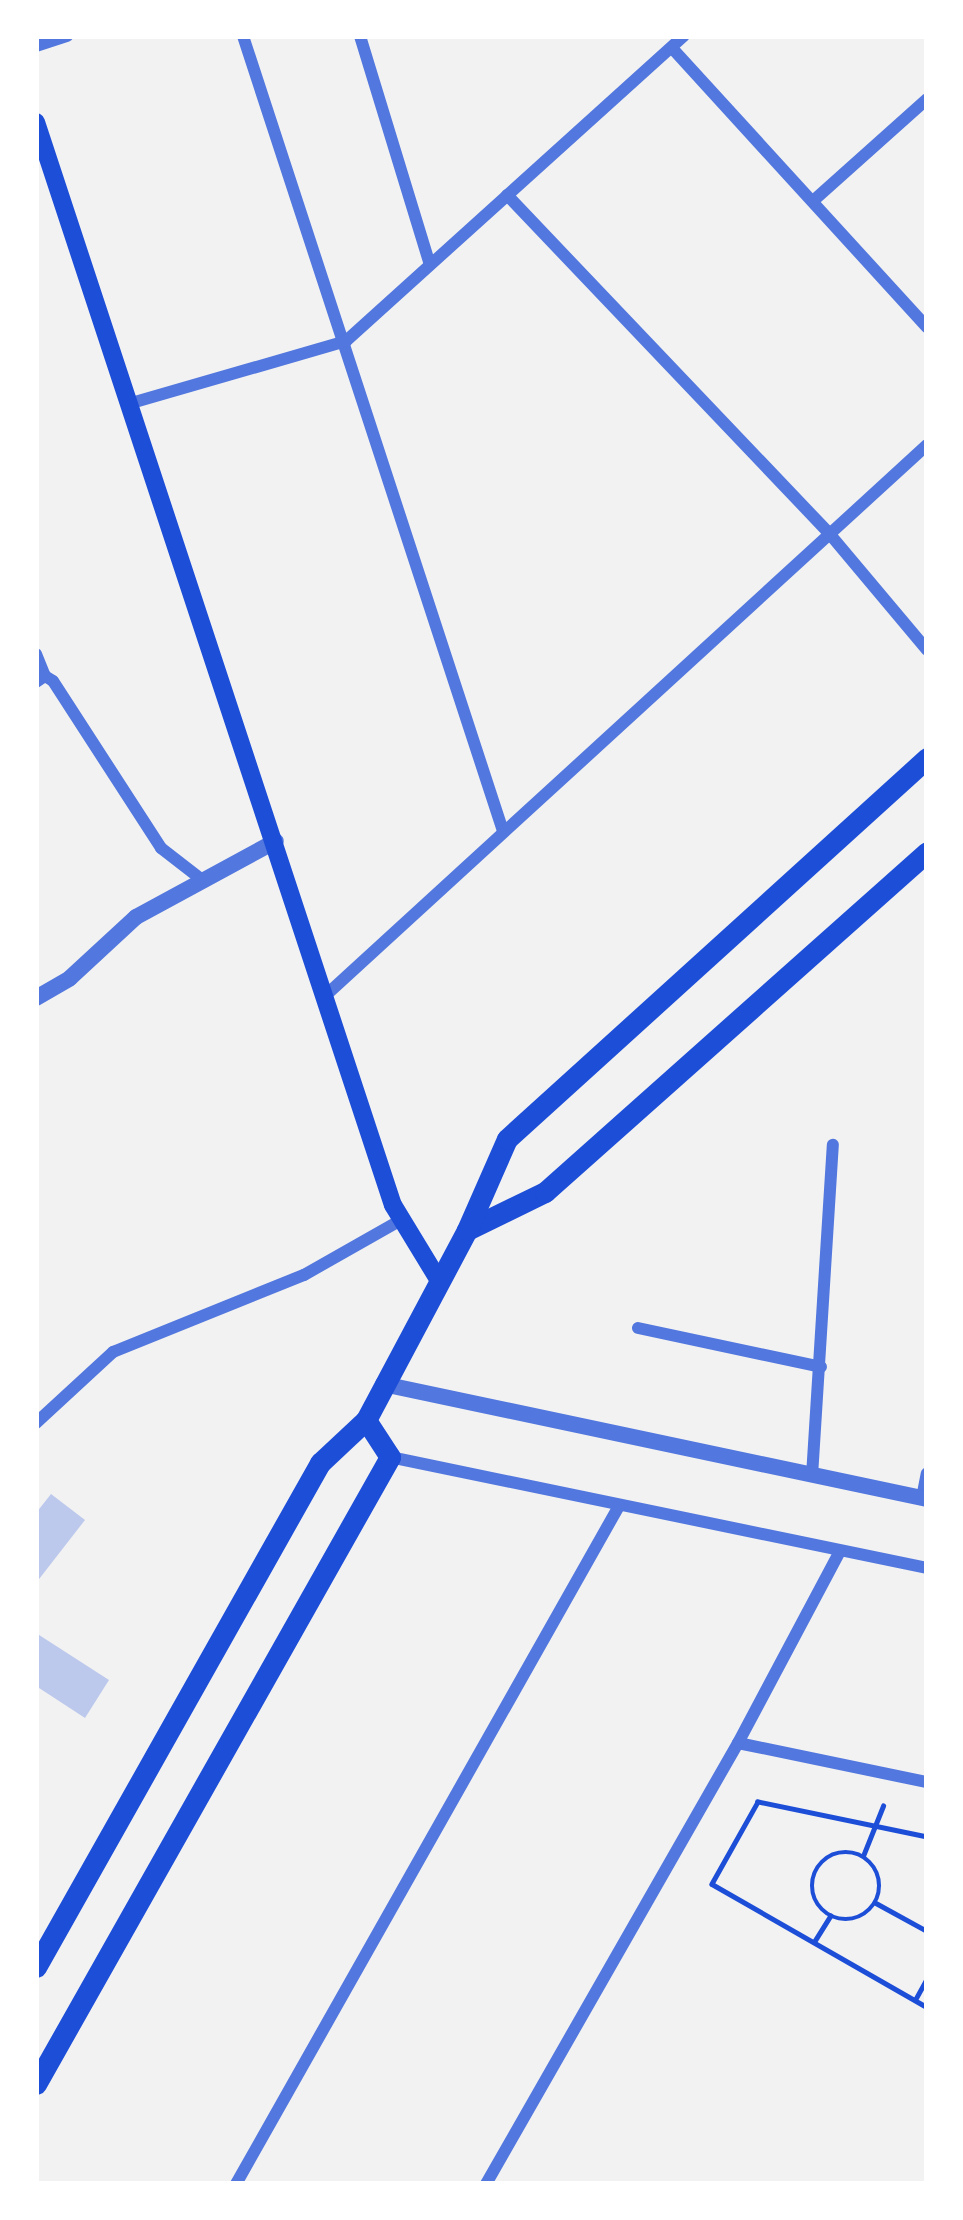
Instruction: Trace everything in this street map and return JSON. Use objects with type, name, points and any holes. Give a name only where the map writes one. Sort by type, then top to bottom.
[{"type":"main road","points":[[36,122],[401,1220],[437,1279]]},
{"type":"main road","points":[[36,1967],[320,1463],[366,1420],[467,1230],[507,1139],[927,758]]},
{"type":"main road","points":[[467,1230],[545,1192],[927,852]]},
{"type":"main road","points":[[36,2084],[389,1457],[366,1420]]},
{"type":"street","points":[[36,46],[67,36]]},
{"type":"street","points":[[243,36],[502,831]]},
{"type":"street","points":[[360,36],[430,265]]},
{"type":"street","points":[[128,404],[346,341],[685,36]]},
{"type":"street","points":[[672,48],[927,327]]},
{"type":"street","points":[[813,201],[927,99]]},
{"type":"street","points":[[507,195],[828,532],[927,650]]},
{"type":"street","points":[[325,996],[927,445]]},
{"type":"street","points":[[36,654],[40,679],[53,681],[160,848],[201,879]]},
{"type":"street","points":[[36,998],[70,978],[136,917],[276,842]]},
{"type":"street","points":[[812,1477],[833,1145]]},
{"type":"street","points":[[36,1423],[113,1352],[304,1274],[401,1220]]},
{"type":"street","points":[[638,1328],[821,1367]]},
{"type":"street","points":[[383,1384],[925,1499],[927,1473]]},
{"type":"street","points":[[389,1457],[927,1568]]},
{"type":"street","points":[[236,2184],[620,1506]]},
{"type":"street","points":[[490,2183],[739,1743],[840,1551]]},
{"type":"street","points":[[739,1743],[927,1782]]},
{"type":"path","points":[[927,1837],[758,1802],[712,1884],[927,2007]]},
{"type":"path","points":[[863,1856],[883,1806]]},
{"type":"path","points":[[839,1852],[863,1856],[879,1875],[876,1903],[856,1919],[830,1916],[812,1894],[817,1867],[839,1852]]},
{"type":"path","points":[[876,1903],[927,1931]]},
{"type":"path","points":[[814,1942],[830,1916]]},
{"type":"path","points":[[915,2000],[927,1978]]},
{"type":"building","points":[[51,1494],[85,1520],[36,1583],[36,1513]]},
{"type":"building","points":[[36,1633],[109,1680],[85,1718],[36,1686]]}]
